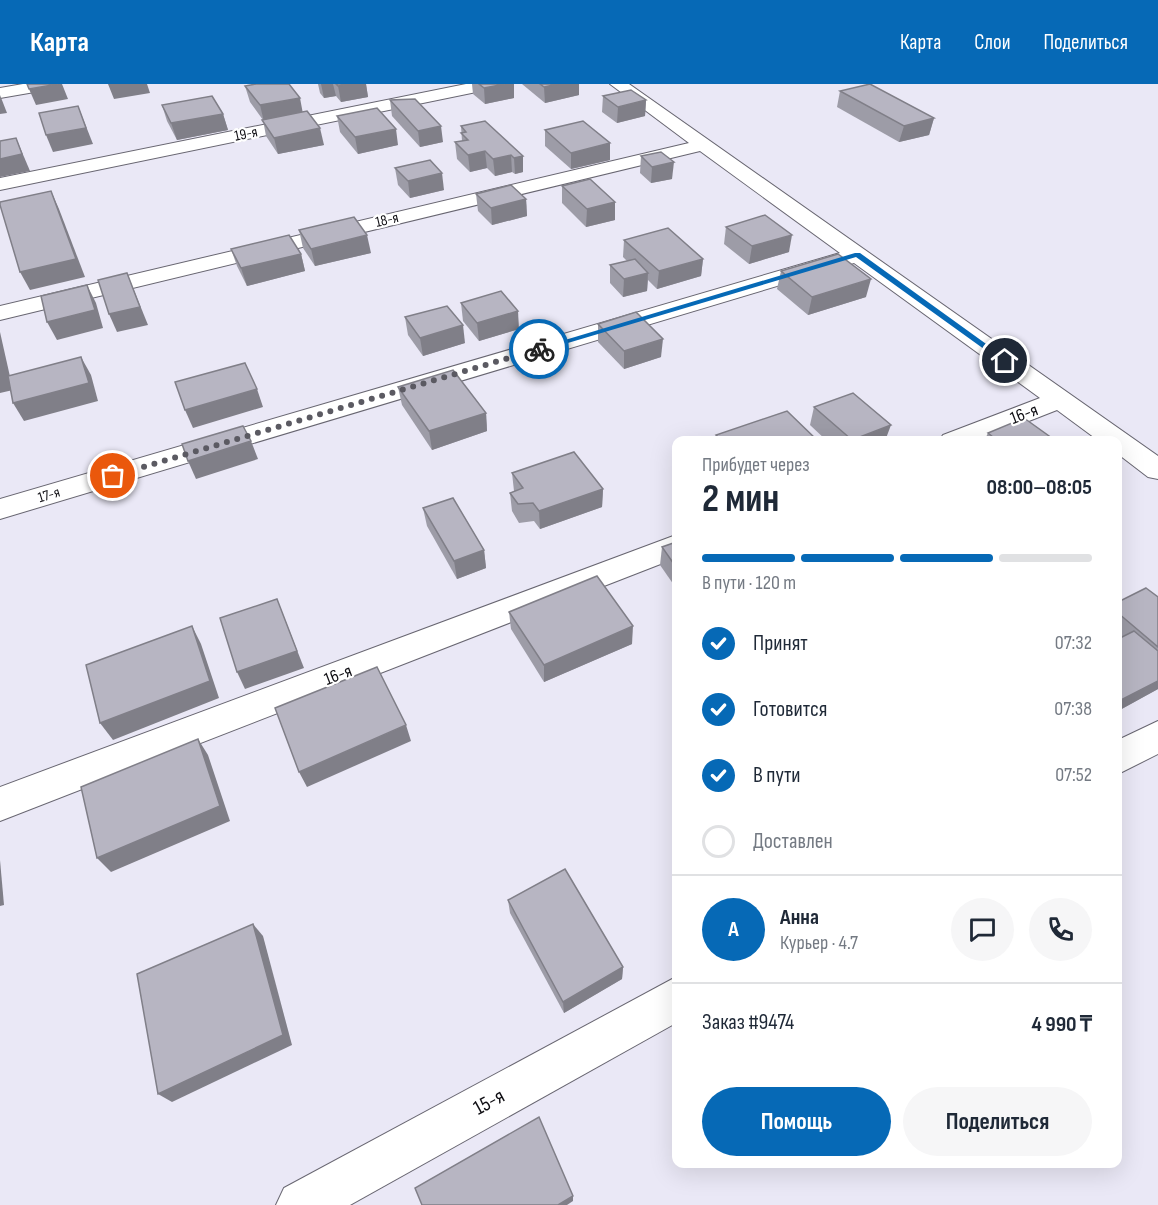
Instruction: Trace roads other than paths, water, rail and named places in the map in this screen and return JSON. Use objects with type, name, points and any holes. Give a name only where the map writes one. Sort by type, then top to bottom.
[{"type":"street","points":[[0,93],[52,84]]},
{"type":"street","name":"19-я","points":[[0,184],[491,84]]},
{"type":"street","points":[[618,84],[1110,436]]},
{"type":"street","name":"18-я","points":[[0,313],[704,145]]},
{"type":"street","name":"17-я","points":[[0,509],[857,255]]},
{"type":"street","name":"16-я","points":[[966,436],[1060,400]]},
{"type":"street","points":[[1122,445],[1158,471]]},
{"type":"street","name":"16-я","points":[[0,804],[672,548]]},
{"type":"street","points":[[1122,756],[1158,736]]},
{"type":"street","name":"15-я","points":[[301,1205],[672,1001]]}]
